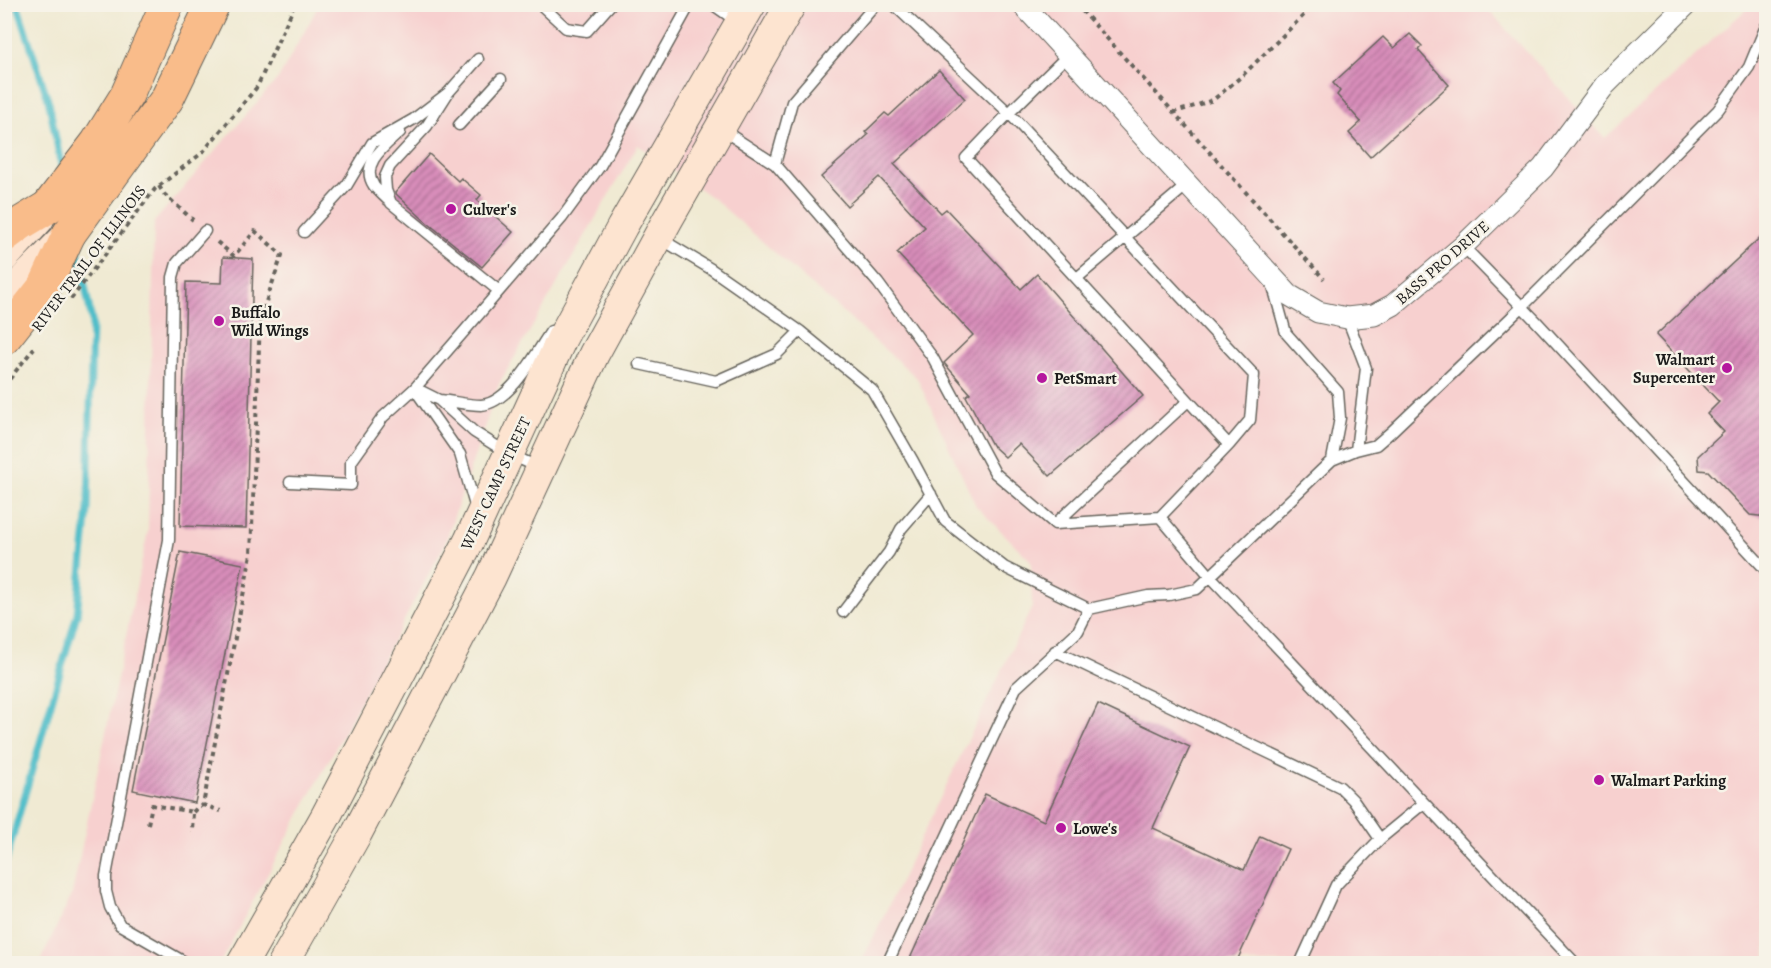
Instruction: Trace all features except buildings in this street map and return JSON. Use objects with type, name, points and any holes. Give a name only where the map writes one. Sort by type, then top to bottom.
[{"type":"main road","points":[[4,257],[22,240],[97,143],[127,94],[167,4]]},
{"type":"main road","points":[[14,329],[45,286],[69,234],[167,99],[213,4]]},
{"type":"main road","points":[[283,963],[323,895],[418,719],[491,577],[594,354],[791,4]]},
{"type":"main road","name":"WEST CAMP STREET","points":[[242,963],[338,793],[459,561],[562,338],[632,209],[746,14]]},
{"type":"main road","points":[[4,236],[48,207]]},
{"type":"street","name":"BASS PRO DRIVE","points":[[1022,4],[1289,295],[1318,312],[1347,318],[1374,315],[1393,305],[1463,246],[1543,168],[1605,85],[1687,4]]},
{"type":"lane","points":[[540,4],[566,28],[586,31],[611,4]]},
{"type":"lane","points":[[290,482],[351,485],[351,462],[383,417],[415,388],[499,291],[562,218],[600,166],[690,4]]},
{"type":"lane","points":[[712,4],[746,14]]},
{"type":"lane","points":[[775,164],[792,102],[876,4]]},
{"type":"lane","points":[[720,129],[775,164],[878,283],[933,358],[995,473],[1055,524],[1160,517],[1229,446],[1250,420],[1254,375],[1009,113],[893,4]]},
{"type":"lane","points":[[658,237],[711,269],[800,331],[872,390],[945,521],[1004,567],[1089,609],[1148,596],[1169,595],[1197,589],[1332,460],[1376,445],[1391,432],[1522,307],[1718,110],[1749,67],[1767,26]]},
{"type":"lane","points":[[1068,54],[966,158],[1229,446]]},
{"type":"lane","points":[[391,203],[386,190],[385,177],[390,166],[427,126],[448,93],[478,59]]},
{"type":"lane","points":[[459,125],[501,79]]},
{"type":"lane","points":[[448,93],[414,119],[374,156],[370,172],[373,185],[391,203],[499,291]]},
{"type":"lane","points":[[303,232],[347,185],[372,143],[414,119]]},
{"type":"lane","points":[[1077,278],[1187,185]]},
{"type":"lane","points":[[188,963],[120,925],[110,907],[106,891],[106,876],[169,540],[173,277],[177,263],[205,231]]},
{"type":"lane","points":[[1463,246],[1767,570]]},
{"type":"lane","points":[[1269,274],[1286,333],[1338,393],[1340,418],[1332,460]]},
{"type":"lane","points":[[565,308],[572,298],[590,286]]},
{"type":"lane","points":[[439,400],[483,405],[499,399],[522,375],[559,318]]},
{"type":"lane","points":[[1347,318],[1366,368],[1356,450]]},
{"type":"lane","points":[[639,364],[716,381],[777,354],[800,331]]},
{"type":"lane","points":[[415,388],[439,400],[474,432],[508,454],[541,469]]},
{"type":"lane","points":[[415,388],[460,454],[479,519]]},
{"type":"lane","points":[[1055,524],[1188,401]]},
{"type":"lane","points":[[843,612],[889,552],[901,529],[931,494]]},
{"type":"lane","points":[[1160,517],[1210,576],[1576,963]]},
{"type":"lane","points":[[887,963],[1016,688],[1078,631],[1089,609]]},
{"type":"lane","points":[[1055,651],[1340,787],[1353,800],[1380,839]]},
{"type":"lane","points":[[1300,963],[1336,885],[1380,839],[1424,803]]},
{"type":"path","name":"RIVER TRAIL OF ILLINOIS","points":[[64,308],[157,187],[202,153],[257,87],[295,4]]},
{"type":"path","points":[[1076,4],[1324,279]]},
{"type":"path","points":[[1173,113],[1213,100],[1250,69],[1315,4]]},
{"type":"path","points":[[157,187],[193,220]]},
{"type":"path","points":[[203,806],[251,554],[260,319],[282,255],[255,231],[234,256],[216,241]]},
{"type":"path","points":[[4,386],[14,329]]},
{"type":"path","points":[[148,824],[153,805],[194,812]]},
{"type":"path","points":[[192,832],[194,812],[198,807],[203,806],[221,811]]},
{"type":"shaded area","points":[[319,5],[1484,5],[1605,138],[1751,5],[1766,5],[1766,963],[861,963],[1032,607],[1031,561],[976,506],[917,378],[714,199],[638,145],[499,384],[444,546],[220,963],[39,964],[72,894],[148,531],[154,222],[280,76]]},
{"type":"waterway","points":[[17,4],[49,103],[62,170]]},
{"type":"waterway","points":[[4,867],[77,614],[88,509],[92,321],[77,246]]},
{"type":"place","name":"Culver's","points":[[451,209]]},
{"type":"place","name":"Buffalo Wild Wings","points":[[219,321]]},
{"type":"place","name":"Walmart Supercenter","points":[[1727,368]]},
{"type":"place","name":"PetSmart","points":[[1042,378]]},
{"type":"place","name":"Walmart Parking","points":[[1599,780]]},
{"type":"place","name":"Lowe's","points":[[1061,828]]}]
